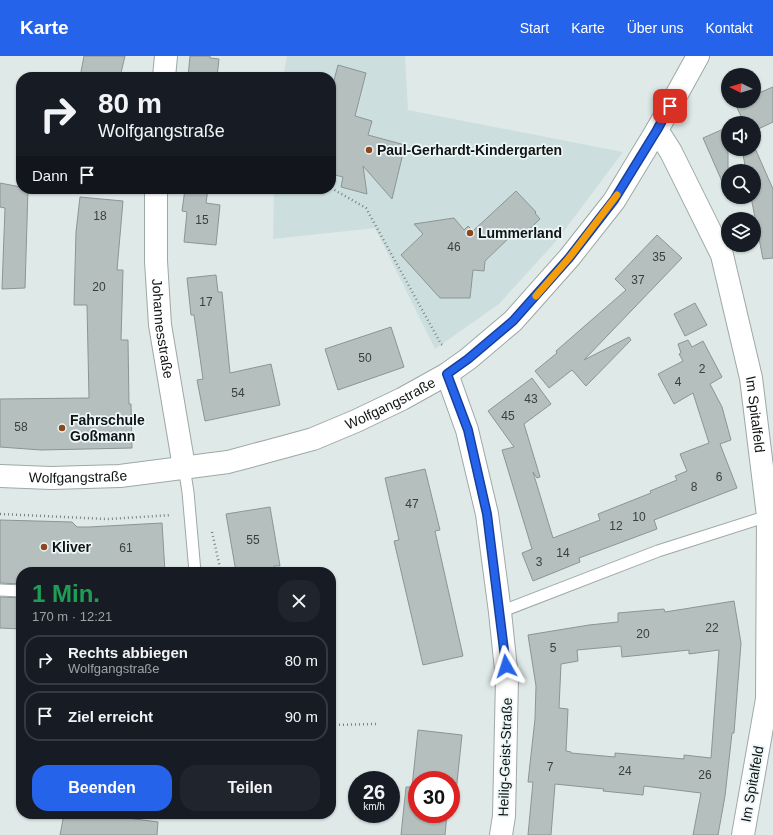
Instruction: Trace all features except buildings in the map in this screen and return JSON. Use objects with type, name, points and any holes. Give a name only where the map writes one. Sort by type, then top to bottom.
[{"type":"street","points":[[164,72],[166,56]]},
{"type":"street","name":"Wolfgangstraße","points":[[0,476],[51,478],[120,476],[228,462],[313,439],[356,421],[402,399],[447,374],[468,359],[513,321],[569,258],[614,200],[657,130],[698,56]]},
{"type":"street","name":"Im Spitalfeld","points":[[657,130],[671,152],[722,255],[751,378],[768,516],[767,700],[743,835]]},
{"type":"street","name":"Johannesstraße","points":[[156,194],[156,261],[160,325],[184,467]]},
{"type":"street","name":"Heilig-Geist-Straße","points":[[447,374],[468,430],[487,514],[508,679],[504,816],[501,835]]},
{"type":"lane","points":[[184,467],[188,492],[195,567]]},
{"type":"lane","points":[[500,612],[658,550],[768,516]]},
{"type":"lane","points":[[0,590],[16,591]]},
{"type":"path","points":[[336,191],[366,208],[441,344],[468,359]]},
{"type":"path","points":[[0,514],[107,519],[190,514]]},
{"type":"path","points":[[336,725],[376,724]]},
{"type":"shaded area","name":"Lummerland","points":[[287,56],[405,56],[408,110],[623,152],[558,239],[499,304],[435,349],[375,228],[273,239],[274,194],[336,194],[336,72],[284,72]]},
{"type":"slow traffic","points":[[536,296],[569,258],[617,195]]},
{"type":"place","name":"Paul-Gerhardt-Kindergarten","points":[[369,150]]},
{"type":"place","name":"Lummerland","points":[[470,233]]},
{"type":"place","name":"Fahrschule Goßmann","points":[[62,428]]},
{"type":"place","name":"Kliver","points":[[44,547]]},
{"type":"route","points":[[506,666],[487,514],[468,430],[447,374],[468,359],[513,321],[569,258],[614,200],[670,106]]}]
